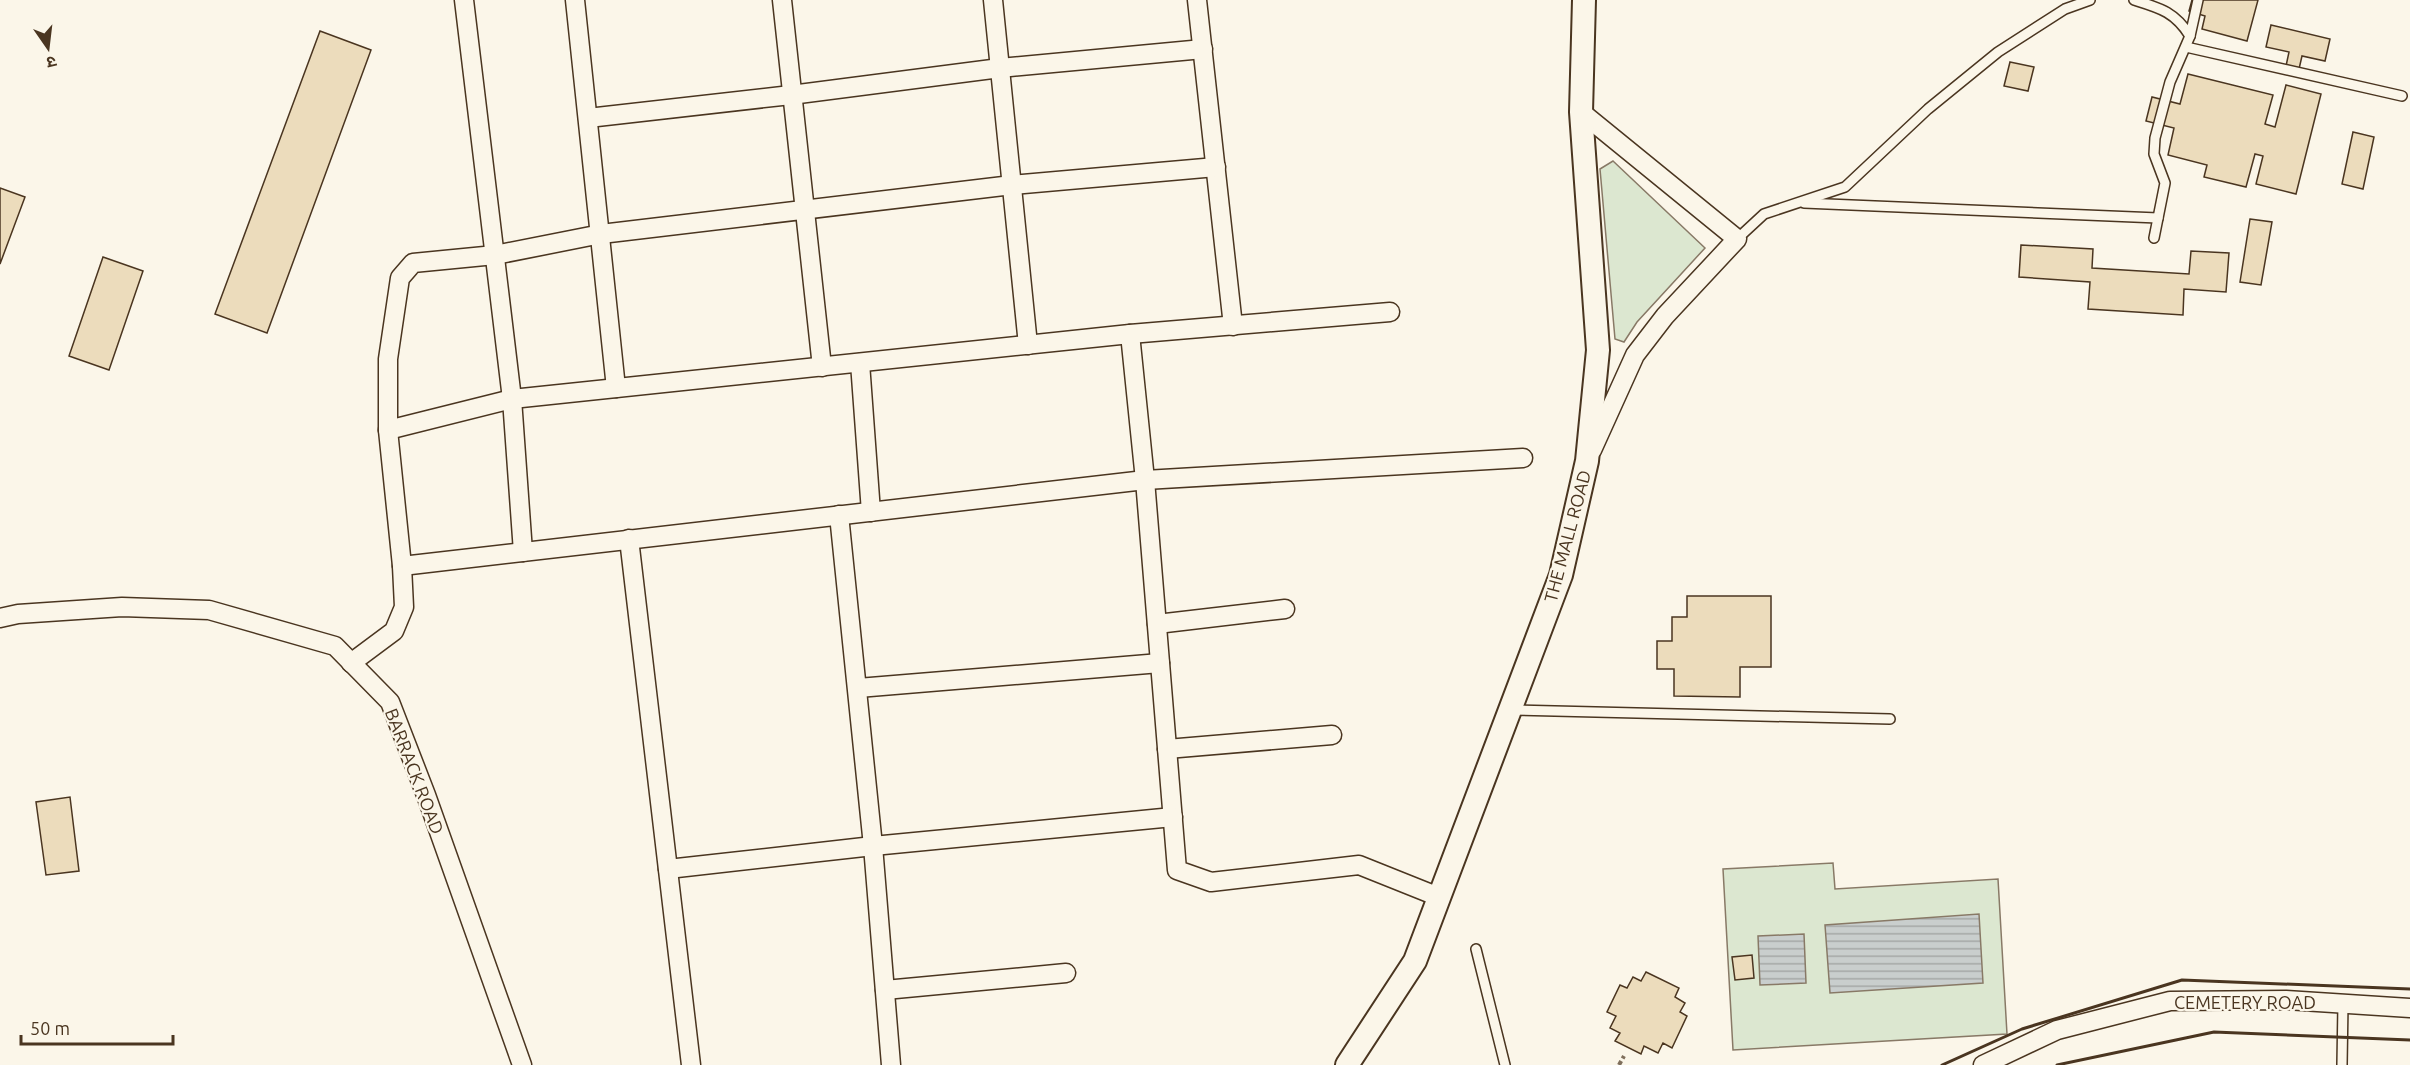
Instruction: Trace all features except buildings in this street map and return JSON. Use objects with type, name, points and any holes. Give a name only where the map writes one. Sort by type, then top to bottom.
[{"type":"street","points":[[464,0],[512,399],[523,552]]},
{"type":"street","points":[[575,0],[616,388]]},
{"type":"street","points":[[782,0],[822,367]]},
{"type":"street","points":[[993,0],[1028,345]]},
{"type":"street","points":[[1197,0],[1233,326]]},
{"type":"street","name":"THE MALL ROAD","points":[[1347,1065],[1414,961],[1561,575],[1587,461],[1598,350],[1581,112],[1584,0]]},
{"type":"street","points":[[588,118],[1000,68],[1203,49]]},
{"type":"street","points":[[1581,112],[1737,239],[1665,316],[1635,356],[1587,461]]},
{"type":"street","points":[[351,663],[394,631],[404,607],[388,430],[388,359],[400,279],[413,263],[495,255],[601,234],[1012,185],[1216,167]]},
{"type":"street","points":[[388,430],[512,399],[1130,334],[1390,312]]},
{"type":"street","points":[[1130,334],[1145,480],[1177,870],[1211,882],[1359,865],[1439,897]]},
{"type":"street","points":[[860,363],[871,512]]},
{"type":"street","points":[[402,566],[1145,480],[1523,458]]},
{"type":"street","points":[[839,515],[873,846],[891,1065]]},
{"type":"street","points":[[628,539],[692,1065]]},
{"type":"street","name":"BARRACK ROAD","points":[[0,618],[18,614],[122,607],[209,610],[335,646],[390,702],[426,795],[522,1065]]},
{"type":"street","points":[[1157,624],[1285,609]]},
{"type":"street","points":[[858,688],[1160,663]]},
{"type":"street","points":[[1167,749],[1332,735]]},
{"type":"street","points":[[668,869],[873,846],[1173,817]]},
{"type":"street","points":[[885,990],[1066,973]]},
{"type":"street","name":"CEMETERY ROAD","points":[[1983,1065],[2057,1030],[2170,1001],[2286,1000],[2410,1008]]},
{"type":"lane","points":[[1737,239],[1764,214],[1845,187],[1928,109],[1998,52],[2065,9],[2090,0]]},
{"type":"lane","points":[[2134,0],[2154,6],[2180,20],[2190,36]]},
{"type":"lane","points":[[2154,238],[2165,183],[2154,154],[2155,138],[2170,82],[2190,36],[2198,0]]},
{"type":"lane","points":[[2186,47],[2402,96]]},
{"type":"lane","points":[[1797,203],[2158,218]]},
{"type":"lane","points":[[1510,710],[1890,719]]},
{"type":"lane","points":[[1476,949],[1504,1065]]},
{"type":"lane","points":[[2342,1065],[2343,1004]]},
{"type":"path","points":[[1620,1065],[1624,1056]]},
{"type":"green space","points":[[1613,161],[1705,248],[1637,322],[1624,342],[1615,339],[1600,169]]},
{"type":"green space","points":[[1833,863],[1835,889],[1998,879],[2007,1034],[1733,1050],[1723,869]]},
{"type":"shaded area","points":[[1979,914],[1983,983],[1830,993],[1825,925]]},
{"type":"shaded area","points":[[1804,934],[1806,983],[1760,985],[1758,936]]},
{"type":"wall","points":[[1942,1065],[2022,1029],[2182,980],[2410,989]]},
{"type":"wall","points":[[2057,1065],[2214,1032],[2410,1040]]}]
